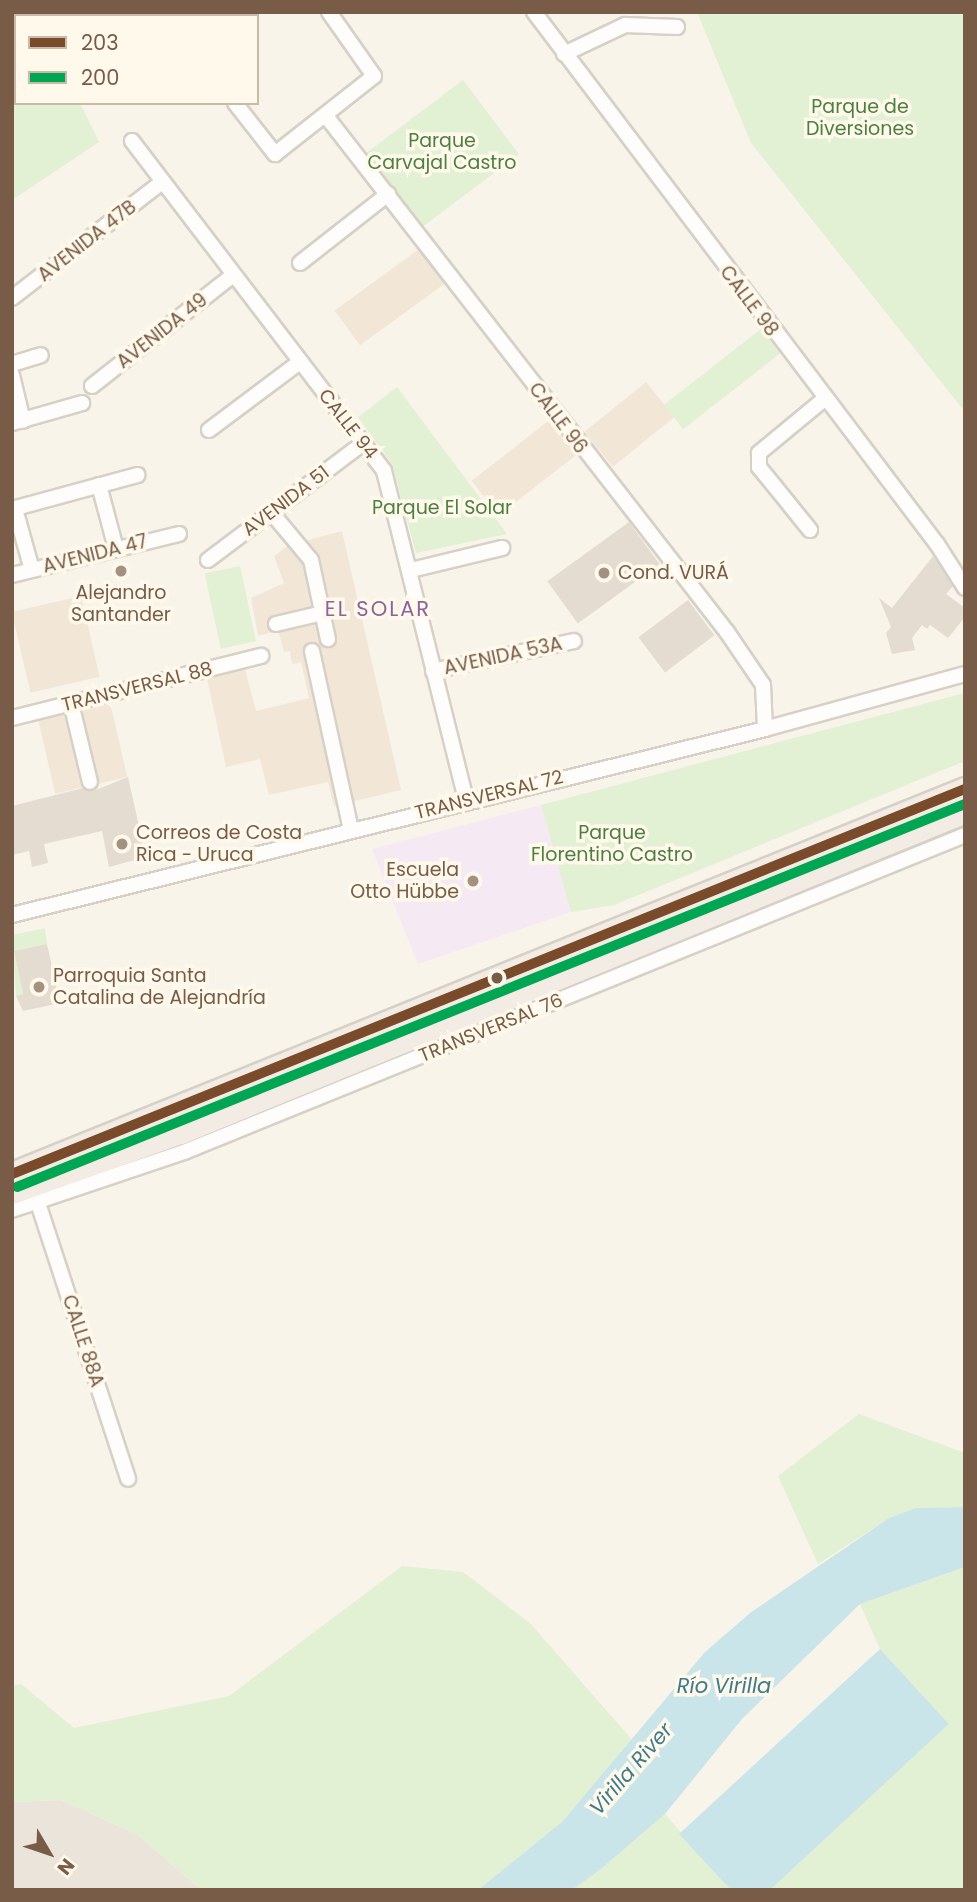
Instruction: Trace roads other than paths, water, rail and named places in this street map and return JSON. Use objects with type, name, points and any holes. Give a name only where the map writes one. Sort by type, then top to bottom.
[{"type":"highway","points":[[12,1174],[965,789]]},
{"type":"highway","points":[[12,1192],[180,1132],[965,811]]},
{"type":"street","points":[[237,105],[275,154],[326,117],[374,76],[329,12]]},
{"type":"street","name":"CALLE 98","points":[[534,12],[823,400],[937,544],[965,588]]},
{"type":"street","points":[[564,54],[625,25],[677,27]]},
{"type":"street","name":"CALLE 96","points":[[326,117],[388,194],[613,492],[727,632],[763,685],[765,729]]},
{"type":"street","name":"CALLE 94","points":[[132,141],[232,276],[384,471],[411,570],[466,800]]},
{"type":"street","name":"AVENIDA 47B","points":[[12,298],[161,183]]},
{"type":"street","points":[[300,263],[388,194]]},
{"type":"street","name":"AVENIDA 49","points":[[92,386],[232,276]]},
{"type":"street","points":[[12,364],[41,355]]},
{"type":"street","points":[[209,430],[300,362]]},
{"type":"street","points":[[12,375],[18,422],[82,403]]},
{"type":"street","points":[[810,530],[759,467],[759,453],[823,400]]},
{"type":"street","name":"AVENIDA 51","points":[[208,559],[363,443]]},
{"type":"street","points":[[32,570],[14,509],[137,475]]},
{"type":"street","points":[[99,485],[116,549]]},
{"type":"street","points":[[271,512],[311,560],[328,639]]},
{"type":"street","name":"AVENIDA 47","points":[[12,575],[179,534]]},
{"type":"street","points":[[411,570],[502,548]]},
{"type":"street","points":[[276,624],[323,613]]},
{"type":"street","name":"AVENIDA 53A","points":[[433,671],[574,641]]},
{"type":"street","points":[[312,651],[351,830]]},
{"type":"street","name":"TRANSVERSAL 88","points":[[12,718],[261,656]]},
{"type":"street","name":"TRANSVERSAL 72","points":[[12,915],[466,800],[765,729],[965,674]]},
{"type":"street","points":[[71,704],[90,782]]},
{"type":"street","name":"TRANSVERSAL 76","points":[[12,1210],[184,1152],[965,835]]},
{"type":"street","name":"CALLE 88A","points":[[38,1203],[128,1479]]},
{"type":"water","name":"Río Virilla","points":[[965,1507],[965,1567],[860,1604],[742,1719],[665,1814],[601,1869],[572,1890],[478,1890],[563,1821],[704,1653],[750,1613],[889,1518],[916,1508]]},
{"type":"water","points":[[880,1649],[949,1724],[770,1890],[731,1890],[679,1834]]},
{"type":"place","name":"Alejandro Santander","points":[[121,571]]},
{"type":"place","name":"Cond. VURÁ","points":[[604,573]]},
{"type":"place","name":"Correos de Costa Rica - Uruca","points":[[122,844]]},
{"type":"place","name":"Escuela Otto Hübbe","points":[[473,881]]},
{"type":"place","name":"Parroquia Santa Catalina de Alejandría","points":[[39,987]]},
{"type":"district","name":"EL SOLAR","points":[[378,609]]},
{"type":"park label","name":"Parque de Diversiones","points":[[860,118]]},
{"type":"park label","name":"Parque Carvajal Castro","points":[[442,152]]},
{"type":"park label","name":"Parque El Solar","points":[[442,508]]},
{"type":"park label","name":"Parque Florentino Castro","points":[[612,844]]},
{"type":"water label","name":"Virilla River","points":[[631,1769]]}]
